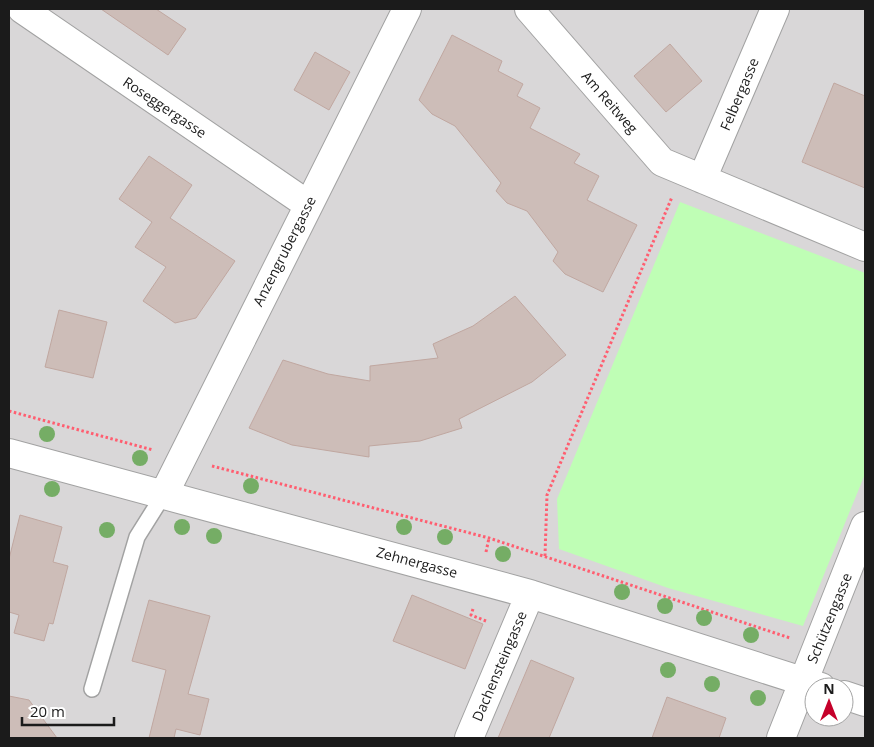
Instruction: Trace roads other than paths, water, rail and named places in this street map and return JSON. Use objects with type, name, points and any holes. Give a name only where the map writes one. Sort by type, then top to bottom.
[{"type":"street","name":"Roseggergasse","points":[[22,9],[308,204]]},
{"type":"street","name":"Anzengrubergasse","points":[[164,494],[406,9]]},
{"type":"street","name":"Am Reitweg","points":[[530,9],[662,162],[865,247]]},
{"type":"street","name":"Felbergasse","points":[[693,175],[775,9]]},
{"type":"street","name":"Zehnergasse","points":[[9,452],[530,594],[804,681]]},
{"type":"street","name":"Schützengasse","points":[[813,677],[818,647],[865,526]]},
{"type":"street","name":"Dachensteingasse","points":[[469,738],[530,594]]},
{"type":"street","name":"Schützengasse","points":[[781,738],[804,698]]},
{"type":"lane","points":[[92,690],[137,536],[164,494]]}]
